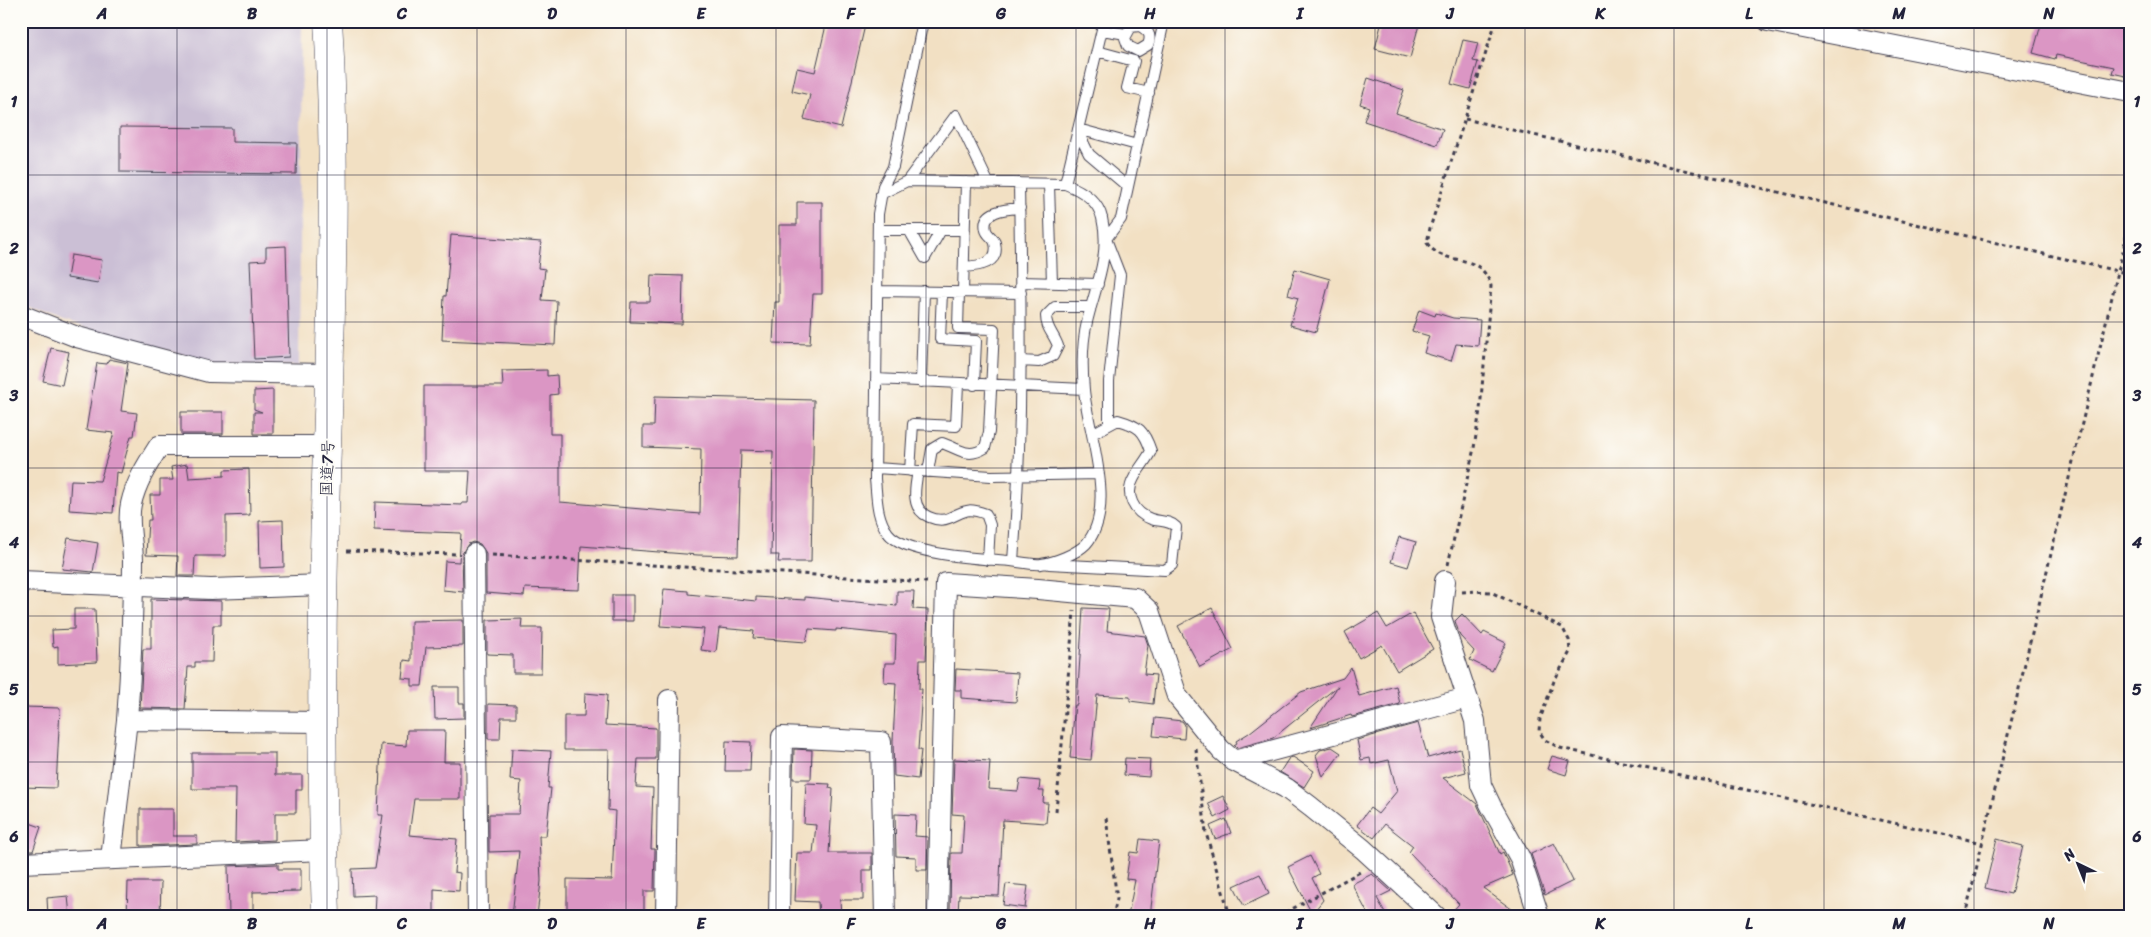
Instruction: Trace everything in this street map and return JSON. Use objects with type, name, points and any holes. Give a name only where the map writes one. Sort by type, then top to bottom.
[{"type":"highway","name":"国道7号","points":[[326,916],[322,722],[323,585],[330,374],[332,131],[328,21]]},
{"type":"street","points":[[1768,21],[2130,92]]},
{"type":"street","points":[[21,316],[77,337],[209,372],[330,374]]},
{"type":"street","points":[[111,859],[132,664],[131,584],[133,561],[130,505],[140,475],[159,446],[328,446]]},
{"type":"street","points":[[474,554],[478,916]]},
{"type":"street","points":[[21,581],[131,584],[211,589],[323,585]]},
{"type":"street","points":[[1445,581],[1441,617],[1475,721],[1481,785],[1520,858],[1539,916]]},
{"type":"street","points":[[938,916],[946,583],[1135,598],[1149,611],[1177,696],[1221,750],[1234,761],[1286,788],[1378,862],[1436,916]]},
{"type":"street","points":[[1234,761],[1467,698]]},
{"type":"street","points":[[666,916],[669,700]]},
{"type":"street","points":[[127,720],[322,722]]},
{"type":"street","points":[[779,916],[782,737],[881,742],[885,916]]},
{"type":"street","points":[[21,863],[324,850]]},
{"type":"lane","points":[[923,21],[893,167],[883,186],[878,214],[876,379],[878,516],[888,534],[909,546],[956,556],[1040,564],[1165,570],[1172,565],[1176,527],[1172,523],[1152,519],[1138,513],[1132,503],[1130,490],[1133,478],[1145,464],[1151,451],[1146,435],[1134,425],[1118,420],[1109,423],[1092,434]]},
{"type":"lane","points":[[1138,24],[1147,29],[1150,37],[1148,45],[1142,50],[1134,50],[1128,46],[1126,34],[1138,24],[1152,21]]},
{"type":"lane","points":[[1040,564],[1069,555],[1085,544],[1098,522],[1100,500],[1099,474],[1084,389],[1084,350],[1087,323],[1098,284],[1106,239],[1121,219],[1164,21]]},
{"type":"lane","points":[[1065,184],[1103,26],[1126,34]]},
{"type":"lane","points":[[1097,51],[1134,61],[1127,88],[1149,93]]},
{"type":"lane","points":[[908,181],[956,115],[988,182]]},
{"type":"lane","points":[[1078,130],[1137,145]]},
{"type":"lane","points":[[1078,130],[1089,154],[1128,187]]},
{"type":"lane","points":[[881,194],[908,181],[988,182],[1065,184],[1078,189],[1091,199],[1102,216],[1106,239],[1120,275],[1109,381],[1109,423]]},
{"type":"lane","points":[[919,471],[932,449],[942,443],[963,453],[976,453],[985,448],[989,432],[994,329],[958,328],[964,267],[966,182]]},
{"type":"lane","points":[[1013,562],[1020,476],[1021,282],[1019,183]]},
{"type":"lane","points":[[1049,184],[1052,283]]},
{"type":"lane","points":[[964,267],[980,266],[990,262],[994,254],[995,242],[986,230],[986,222],[991,213],[1001,209],[1020,208]]},
{"type":"lane","points":[[878,230],[965,230]]},
{"type":"lane","points":[[909,230],[925,258],[941,230]]},
{"type":"lane","points":[[1021,282],[1098,284]]},
{"type":"lane","points":[[877,291],[1021,293]]},
{"type":"lane","points":[[921,382],[924,291]]},
{"type":"lane","points":[[942,292],[940,339],[976,341],[974,385]]},
{"type":"lane","points":[[1021,360],[1039,362],[1053,356],[1058,346],[1046,325],[1046,316],[1055,307],[1091,306]]},
{"type":"lane","points":[[876,379],[1084,389]]},
{"type":"lane","points":[[958,384],[956,426],[913,424],[919,471],[914,496],[917,507],[926,516],[937,520],[948,518],[960,511],[974,510],[986,514],[990,525],[988,560]]},
{"type":"lane","points":[[876,468],[1020,476],[1099,474]]},
{"type":"path","points":[[1496,21],[1430,228],[1427,243],[1431,249],[1443,255],[1481,267],[1488,274],[1491,286],[1480,410],[1474,448],[1445,581],[1451,589],[1460,592],[1491,592],[1562,626],[1569,640],[1570,652],[1554,681],[1540,719],[1539,731],[1545,740],[1560,748],[1982,843]]},
{"type":"path","points":[[1465,119],[2130,274]]},
{"type":"path","points":[[1965,916],[2130,221]]},
{"type":"path","points":[[324,550],[474,554],[946,583]]},
{"type":"path","points":[[1056,811],[1076,593]]},
{"type":"path","points":[[1198,723],[1196,755],[1206,833],[1230,916]]},
{"type":"path","points":[[1106,818],[1117,899],[1113,916]]},
{"type":"path","points":[[1279,916],[1378,862]]},
{"type":"shaded area","points":[[21,21],[302,21],[299,366],[217,364],[62,322],[21,304]]},
{"type":"building","points":[[827,21],[866,21],[841,128],[804,119],[810,95],[792,91],[797,68],[815,72]]},
{"type":"building","points":[[1382,21],[1420,21],[1410,58],[1375,49]]},
{"type":"building","points":[[2042,21],[2130,21],[2130,77],[2112,73],[2114,67],[2056,55],[2055,59],[2033,53]]},
{"type":"building","points":[[1463,40],[1478,43],[1473,61],[1478,62],[1470,89],[1451,84]]},
{"type":"building","points":[[1368,78],[1404,90],[1396,113],[1443,129],[1437,145],[1364,121],[1369,107],[1360,104]]},
{"type":"building","points":[[120,127],[232,128],[232,142],[297,143],[296,174],[120,172]]},
{"type":"building","points":[[797,202],[822,202],[822,294],[813,294],[810,344],[773,343],[775,302],[779,302],[779,225],[797,225]]},
{"type":"building","points":[[451,235],[541,242],[538,268],[545,269],[542,300],[557,301],[555,345],[442,340],[444,296],[446,296]]},
{"type":"building","points":[[286,246],[289,357],[254,359],[250,261],[266,260],[266,247]]},
{"type":"building","points":[[71,255],[102,260],[98,283],[67,278]]},
{"type":"building","points":[[1295,269],[1330,279],[1316,332],[1290,325],[1298,298],[1288,295]]},
{"type":"building","points":[[651,275],[683,276],[682,324],[630,322],[631,302],[650,302]]},
{"type":"building","points":[[1419,310],[1435,316],[1436,313],[1453,318],[1480,320],[1478,346],[1456,344],[1451,361],[1424,353],[1429,336],[1412,331]]},
{"type":"building","points":[[51,348],[69,352],[62,385],[43,381]]},
{"type":"building","points":[[109,359],[128,363],[121,411],[137,413],[134,436],[131,436],[121,473],[116,472],[113,513],[69,510],[71,480],[100,481],[114,433],[86,430],[97,363],[107,364]]},
{"type":"building","points":[[547,370],[547,376],[557,375],[558,394],[550,395],[550,434],[560,434],[560,502],[700,514],[701,449],[643,447],[643,426],[654,426],[655,396],[814,400],[811,562],[778,562],[779,555],[771,555],[773,451],[741,450],[738,556],[698,555],[581,546],[579,590],[525,588],[524,596],[486,593],[486,553],[480,544],[473,542],[468,544],[462,554],[463,592],[443,590],[445,561],[459,562],[461,533],[374,530],[375,502],[462,505],[462,503],[468,503],[470,471],[424,471],[424,386],[503,386],[502,371]]},
{"type":"building","points":[[273,390],[273,434],[254,434],[254,412],[262,412],[254,409],[254,391]]},
{"type":"building","points":[[181,412],[223,412],[223,434],[181,434]]},
{"type":"building","points":[[187,464],[189,478],[224,476],[224,470],[249,469],[250,515],[226,516],[226,556],[195,556],[194,576],[177,576],[178,556],[146,555],[148,520],[151,520],[150,495],[160,495],[160,480],[173,480],[171,467]]},
{"type":"building","points":[[283,520],[284,567],[260,568],[259,521]]},
{"type":"building","points":[[1399,537],[1416,542],[1408,567],[1391,562]]},
{"type":"building","points":[[68,538],[98,543],[93,572],[62,569]]},
{"type":"building","points":[[664,589],[688,591],[688,594],[756,601],[756,597],[805,600],[805,597],[897,606],[897,591],[914,591],[913,609],[928,610],[926,660],[920,660],[919,689],[922,689],[918,750],[921,750],[918,779],[894,776],[893,741],[896,683],[884,682],[885,663],[895,663],[896,635],[836,629],[836,631],[809,629],[806,642],[753,638],[754,631],[719,628],[716,652],[701,650],[704,629],[660,626]]},
{"type":"building","points":[[612,595],[633,595],[633,621],[612,621]]},
{"type":"building","points":[[151,599],[221,601],[221,625],[213,625],[212,662],[195,662],[195,667],[188,667],[185,709],[140,708],[143,649],[151,649]]},
{"type":"building","points":[[1083,608],[1109,609],[1107,631],[1145,636],[1148,645],[1144,674],[1156,675],[1153,704],[1130,701],[1130,697],[1097,695],[1091,760],[1070,758],[1075,705],[1077,705]]},
{"type":"building","points":[[1212,608],[1233,649],[1200,667],[1178,626]]},
{"type":"building","points":[[74,609],[95,609],[97,662],[58,664],[58,646],[53,647],[52,630],[74,629]]},
{"type":"building","points":[[1378,613],[1387,628],[1413,613],[1433,649],[1397,671],[1382,645],[1359,658],[1345,632]]},
{"type":"building","points":[[1462,614],[1482,635],[1484,632],[1506,643],[1492,671],[1470,660],[1474,651],[1460,636],[1455,621]]},
{"type":"building","points":[[522,619],[521,628],[542,628],[541,673],[513,673],[513,655],[487,654],[487,620]]},
{"type":"building","points":[[463,620],[463,646],[426,647],[422,686],[412,686],[412,679],[402,678],[404,660],[411,661],[411,621]]},
{"type":"building","points":[[1351,667],[1359,696],[1396,686],[1400,704],[1352,717],[1351,715],[1310,728],[1338,686],[1273,738],[1237,748],[1234,745],[1237,743],[1236,741],[1301,692],[1343,678]]},
{"type":"building","points":[[956,669],[1018,673],[1016,702],[961,698],[961,690],[955,690]]},
{"type":"building","points":[[434,687],[459,687],[459,703],[464,703],[464,718],[435,719]]},
{"type":"building","points":[[585,693],[607,695],[605,725],[656,728],[656,759],[638,759],[636,787],[653,788],[651,849],[655,849],[654,891],[644,891],[644,916],[567,916],[567,879],[612,880],[615,811],[608,810],[609,750],[564,750],[564,716],[584,716]]},
{"type":"building","points":[[488,704],[516,705],[516,717],[501,717],[500,739],[488,739]]},
{"type":"building","points":[[24,707],[60,708],[56,788],[21,787]]},
{"type":"building","points":[[1155,718],[1182,721],[1185,725],[1184,739],[1153,736]]},
{"type":"building","points":[[1418,723],[1428,758],[1460,749],[1466,772],[1443,778],[1477,804],[1500,854],[1503,852],[1513,875],[1483,888],[1521,916],[1448,916],[1459,904],[1409,852],[1413,846],[1385,824],[1374,838],[1357,825],[1370,808],[1378,814],[1397,791],[1389,760],[1371,764],[1370,758],[1361,760],[1357,740]]},
{"type":"building","points":[[407,730],[445,730],[444,762],[460,762],[460,799],[414,799],[409,835],[457,839],[454,872],[460,873],[459,891],[434,889],[434,916],[374,916],[375,895],[353,896],[352,869],[375,868],[383,815],[378,815],[381,744],[406,746]]},
{"type":"building","points":[[726,741],[751,742],[750,771],[725,771]]},
{"type":"building","points":[[1332,747],[1341,753],[1323,777],[1316,755],[1320,750]]},
{"type":"building","points":[[512,749],[551,751],[548,788],[551,788],[546,836],[539,836],[541,881],[537,916],[512,916],[519,851],[489,852],[489,814],[519,814],[521,781],[510,780]]},
{"type":"building","points":[[794,749],[812,750],[811,779],[793,779]]},
{"type":"building","points":[[192,753],[275,753],[275,775],[302,775],[302,790],[296,790],[296,813],[275,813],[275,840],[235,842],[236,789],[192,789]]},
{"type":"building","points":[[1552,756],[1570,761],[1566,775],[1547,769]]},
{"type":"building","points":[[1293,757],[1314,771],[1304,787],[1280,772],[1289,758]]},
{"type":"building","points":[[1125,758],[1150,759],[1149,777],[1124,775]]},
{"type":"building","points":[[954,759],[990,761],[988,789],[1018,791],[1020,779],[1040,781],[1039,791],[1044,791],[1043,803],[1048,803],[1046,823],[1003,820],[999,896],[959,895],[958,914],[950,913],[951,853],[962,853],[964,815],[952,814]]},
{"type":"building","points":[[806,783],[830,784],[829,788],[833,789],[829,853],[872,853],[872,870],[863,870],[863,900],[840,900],[841,916],[819,916],[818,902],[795,901],[797,853],[813,853],[816,825],[804,824]]},
{"type":"building","points":[[1223,796],[1230,810],[1215,818],[1208,803]]},
{"type":"building","points":[[140,809],[173,809],[173,836],[197,836],[197,844],[140,846]]},
{"type":"building","points":[[895,814],[916,815],[915,836],[928,837],[927,870],[916,870],[916,857],[896,856]]},
{"type":"building","points":[[1226,819],[1231,833],[1215,839],[1210,826]]},
{"type":"building","points":[[21,820],[41,827],[33,851],[21,851]]},
{"type":"building","points":[[1140,839],[1159,841],[1150,916],[1128,916],[1135,880],[1126,879],[1130,852],[1138,853]]},
{"type":"building","points":[[1997,839],[2023,846],[2011,894],[1985,888]]},
{"type":"building","points":[[1554,843],[1573,881],[1545,895],[1531,854]]},
{"type":"building","points":[[1310,856],[1319,874],[1312,878],[1323,900],[1312,914],[1288,867]]},
{"type":"building","points":[[278,864],[278,869],[301,869],[301,891],[253,892],[253,916],[229,916],[228,866]]},
{"type":"building","points":[[1260,874],[1269,894],[1244,906],[1234,886]]},
{"type":"building","points":[[1372,874],[1391,891],[1377,898],[1387,916],[1369,916],[1352,884]]},
{"type":"building","points":[[128,882],[161,882],[160,916],[127,916]]},
{"type":"building","points":[[1006,884],[1028,886],[1025,908],[1003,905]]},
{"type":"building","points":[[68,896],[70,916],[48,916],[47,898]]}]
